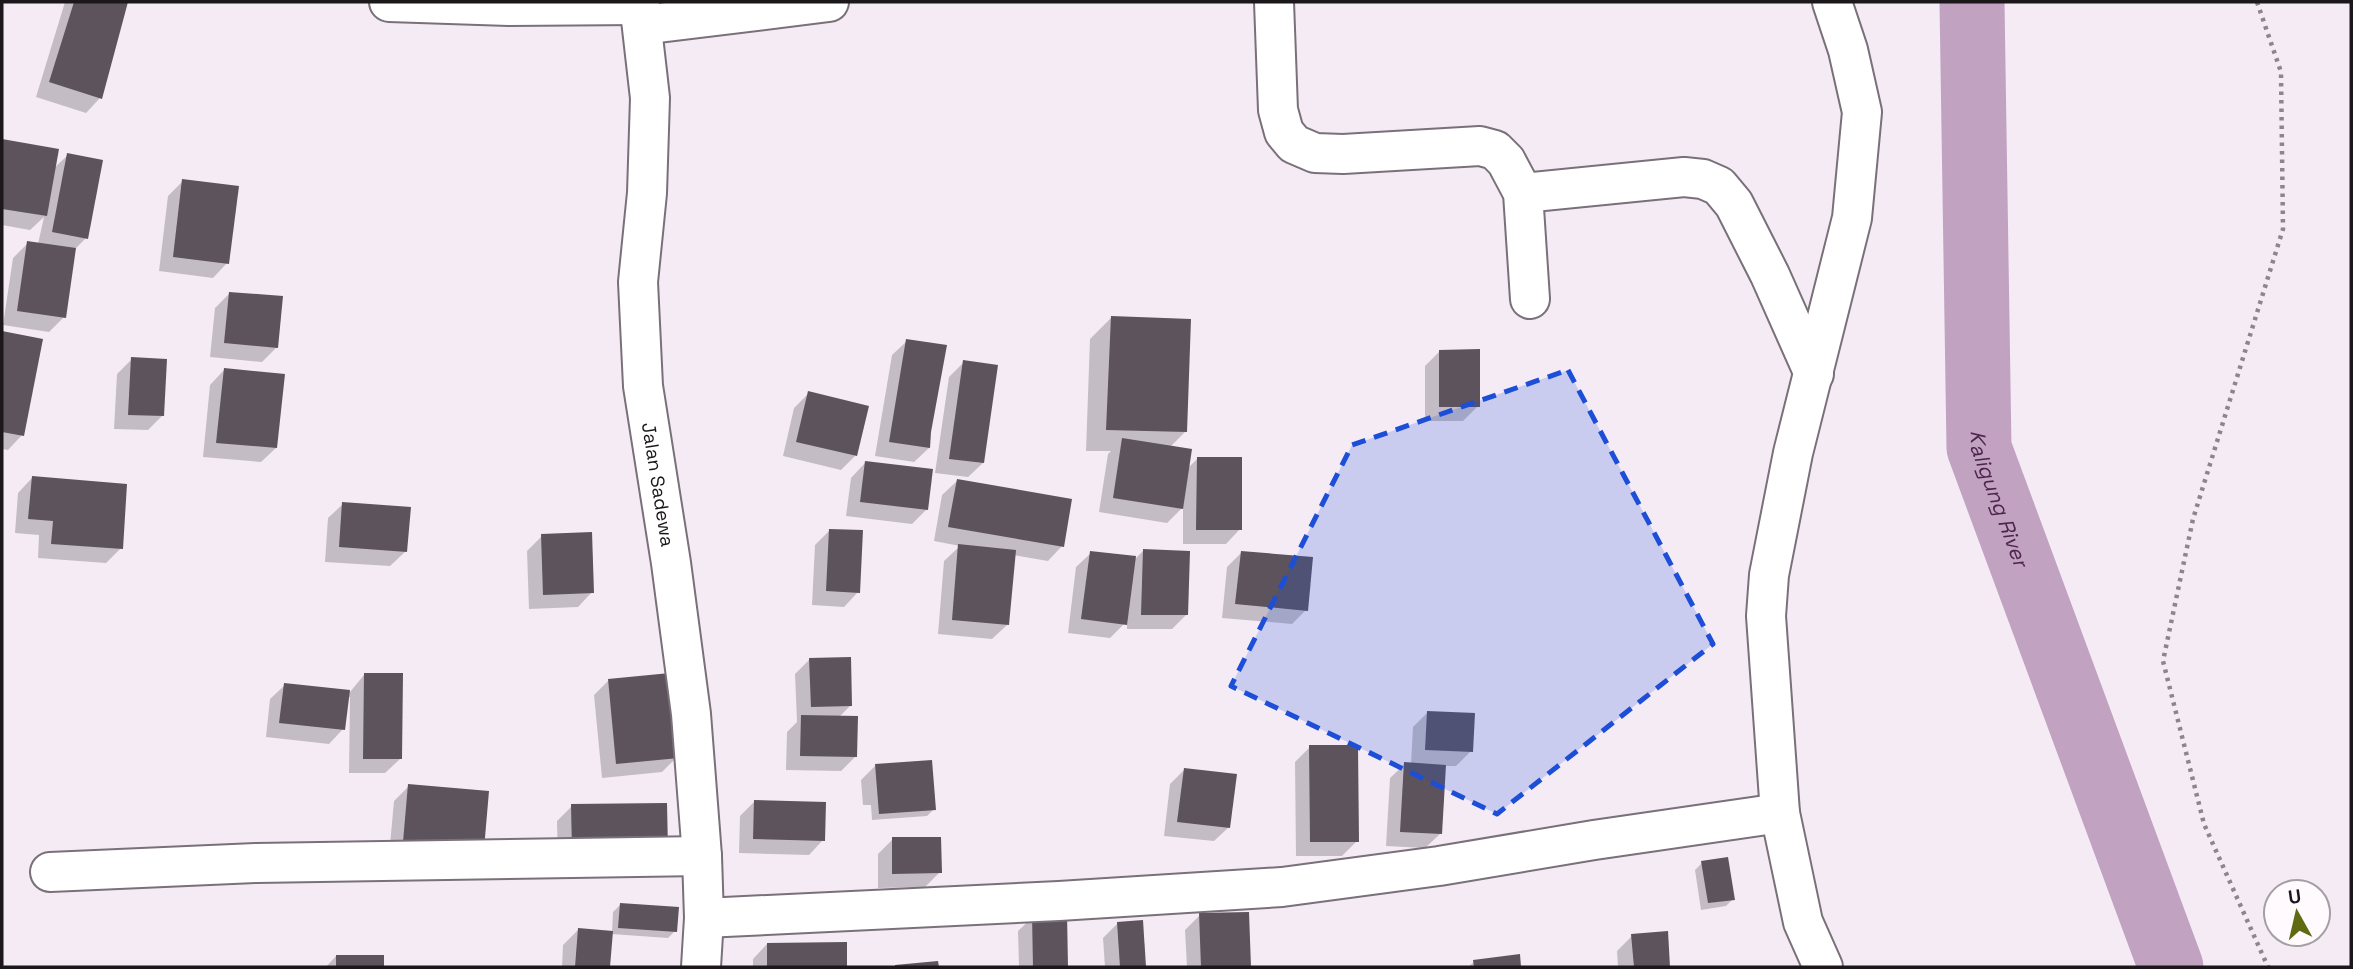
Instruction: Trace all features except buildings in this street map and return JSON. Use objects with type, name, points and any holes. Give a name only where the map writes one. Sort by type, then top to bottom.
[{"type":"street","points":[[389,2],[656,15],[829,2]]},
{"type":"street","points":[[1274,2],[1278,110],[1284,132],[1294,145],[1315,153],[1343,154],[1480,146],[1495,150],[1506,162],[1523,193],[1530,299]]},
{"type":"street","points":[[1823,967],[1803,922],[1780,813],[1766,616],[1769,575],[1793,453],[1852,218],[1862,112],[1848,50],[1832,2]]},
{"type":"street","name":"Jalan Sadewa","points":[[656,15],[647,193],[638,282],[643,386],[691,714],[702,856],[730,917],[701,967]]},
{"type":"street","points":[[1523,193],[1684,177],[1703,179],[1718,186],[1734,204],[1770,275],[1814,374]]},
{"type":"street","points":[[730,917],[1282,887],[1439,866],[1780,813]]},
{"type":"street","points":[[50,873],[256,863],[702,856]]},
{"type":"path","points":[[2257,2],[2281,72],[2283,229],[2193,519],[2163,661],[2204,824],[2268,967]]},
{"type":"highlighted area","points":[[1568,370],[1713,644],[1497,814],[1231,686],[1352,445]]},
{"type":"waterway","name":"Kaligung River","points":[[1972,2],[1979,448],[2171,967]]}]
